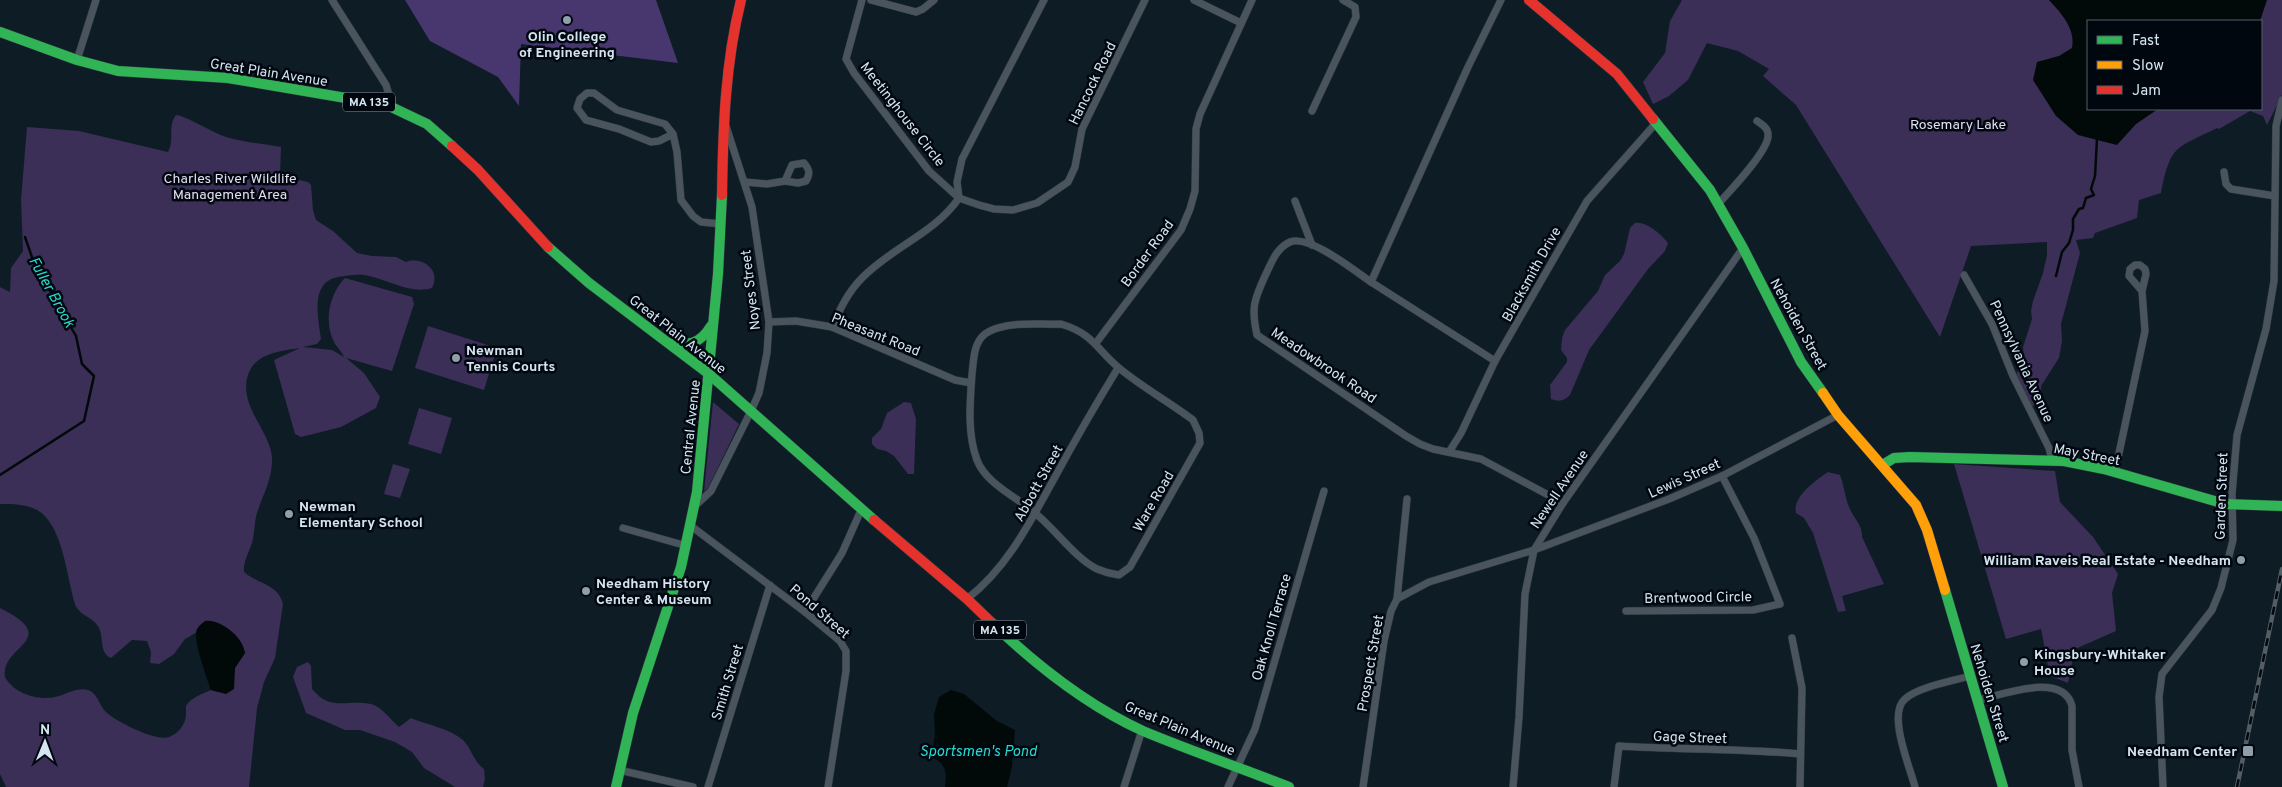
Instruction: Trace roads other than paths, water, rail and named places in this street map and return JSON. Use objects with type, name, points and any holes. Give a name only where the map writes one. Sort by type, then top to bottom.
[{"type":"main road","name":"Central Avenue","points":[[616,787],[619,770],[687,546],[695,506],[709,374],[721,224],[723,117],[727,61],[731,32],[741,0]]},
{"type":"main road","name":"Nehoiden Street","points":[[1529,0],[1617,74],[1642,103],[1719,203],[1801,362],[1838,415],[1884,464],[1905,490],[1922,517],[2003,787]]},
{"type":"main road","name":"Great Plain Avenue","points":[[0,32],[77,60],[118,71],[228,78],[387,106],[426,124],[478,170],[552,252],[589,283],[709,374],[914,556],[967,599],[1012,642],[1053,676],[1109,712],[1142,730],[1289,787]]},
{"type":"main road","points":[[669,343],[689,345],[698,343],[704,338],[713,323]]},
{"type":"main road","name":"May Street","points":[[1884,464],[1894,458],[1910,456],[2052,460],[2083,464],[2115,472],[2232,506],[2282,506]]},
{"type":"street","points":[[77,60],[96,0]]},
{"type":"street","points":[[332,0],[386,86],[389,95],[387,106]]},
{"type":"street","name":"Meetinghouse Circle","points":[[862,0],[846,59],[894,127],[929,171],[960,198]]},
{"type":"street","points":[[871,0],[916,12],[923,10],[934,0]]},
{"type":"street","name":"Meetinghouse Circle","points":[[960,198],[957,182],[962,160],[1044,0]]},
{"type":"street","name":"Hancock Road","points":[[960,198],[994,209],[1013,210],[1037,203],[1068,182],[1075,167],[1082,129],[1145,0]]},
{"type":"street","points":[[1194,0],[1241,23]]},
{"type":"street","name":"Border Road","points":[[1096,343],[1181,230],[1195,191],[1196,129],[1200,114],[1252,0]]},
{"type":"street","points":[[1312,111],[1356,17],[1354,7],[1343,0]]},
{"type":"street","points":[[1371,282],[1468,67],[1501,0]]},
{"type":"street","points":[[673,134],[651,142],[619,129],[586,120],[577,108],[580,99],[587,93],[594,93],[617,110],[665,124],[673,134],[677,152],[681,200],[692,216],[701,222],[721,224]]},
{"type":"street","name":"Garden Street","points":[[2163,787],[2160,680],[2165,669],[2208,616],[2219,595],[2234,534],[2232,506],[2238,428],[2266,329],[2274,281],[2276,126],[2282,100]]},
{"type":"street","name":"Noyes Street","points":[[695,506],[710,491],[751,410],[759,393],[768,353],[769,322],[752,206],[723,117]]},
{"type":"street","points":[[1719,203],[1746,172],[1766,144],[1769,134],[1764,125],[1757,121]]},
{"type":"street","name":"Blacksmith Drive","points":[[1448,452],[1461,433],[1495,361],[1587,200],[1656,122]]},
{"type":"street","points":[[2224,172],[2226,184],[2232,188],[2275,196]]},
{"type":"street","points":[[745,182],[767,184],[785,181]]},
{"type":"street","points":[[832,327],[846,299],[862,277],[930,229],[949,213],[960,198]]},
{"type":"street","points":[[1295,201],[1312,245]]},
{"type":"street","name":"Meadowbrook Road","points":[[1495,361],[1312,245],[1298,241],[1290,242],[1275,255],[1257,294],[1252,315],[1257,334],[1406,436],[1420,444],[1481,459],[1563,503]]},
{"type":"street","name":"Newell Avenue","points":[[1512,787],[1519,717],[1525,594],[1534,550],[1563,503],[1743,248]]},
{"type":"street","name":"Pennsylvania Avenue","points":[[1964,275],[1992,324],[2013,376],[2048,444],[2052,460]]},
{"type":"street","points":[[2115,472],[2141,354],[2145,322],[2142,291]]},
{"type":"street","name":"Pheasant Road","points":[[769,322],[796,321],[832,327],[955,380],[972,383]]},
{"type":"street","points":[[1035,513],[987,475],[977,461],[971,435],[972,383],[975,349],[980,338],[996,329],[1014,325],[1061,324],[1077,330],[1096,343],[1118,368]]},
{"type":"street","name":"Ware Road","points":[[1035,513],[1086,562],[1096,569],[1119,575],[1130,567],[1200,443],[1199,433],[1193,420],[1118,368]]},
{"type":"street","name":"Abbott Street","points":[[967,599],[984,586],[1022,539],[1092,410],[1118,368]]},
{"type":"street","name":"Lewis Street","points":[[1534,550],[1670,499],[1722,476],[1838,415]]},
{"type":"street","name":"Brentwood Circle","points":[[1626,611],[1753,610],[1780,604],[1754,538],[1722,476]]},
{"type":"street","name":"Oak Knoll Terrace","points":[[1228,787],[1255,729],[1324,490]]},
{"type":"street","points":[[1397,599],[1407,499]]},
{"type":"street","points":[[805,612],[842,553],[862,508]]},
{"type":"street","name":"Pond Street","points":[[691,526],[805,612],[840,641],[846,651],[846,671],[828,787]]},
{"type":"street","points":[[623,528],[687,546]]},
{"type":"street","name":"Prospect Street","points":[[1364,787],[1384,641],[1391,611],[1397,599],[1428,582],[1534,550]]},
{"type":"street","name":"Smith Street","points":[[708,787],[770,586]]},
{"type":"street","points":[[1792,638],[1802,688],[1800,787]]},
{"type":"street","points":[[1915,787],[1900,731],[1897,714],[1899,706],[1905,698],[1923,690],[1970,676]]},
{"type":"street","points":[[1978,700],[2031,688],[2055,688],[2063,692],[2070,700],[2072,706],[2072,750],[2079,787]]},
{"type":"street","points":[[1124,787],[1142,730]]},
{"type":"street","name":"Gage Street","points":[[1614,787],[1619,746],[1690,750],[1764,750],[1800,754]]},
{"type":"street","points":[[619,770],[693,787]]},
{"type":"water","name":"Rosemary Lake","points":[[2049,0],[2267,0],[2260,20],[2087,20],[2087,110],[2157,110],[2136,124],[2117,145],[2078,135],[2056,116],[2033,80],[2037,62],[2059,56],[2072,48],[2072,34],[2063,16]]},
{"type":"water","points":[[205,621],[218,623],[230,630],[240,641],[245,653],[235,668],[234,689],[226,694],[211,690],[197,645],[196,634],[198,628]]},
{"type":"water","name":"Sportsmen's Pond","points":[[951,690],[964,694],[997,721],[1015,730],[1012,767],[1007,787],[945,787],[946,777],[943,766],[932,757],[935,734],[934,715],[939,697]]},
{"type":"waterway","points":[[2056,276],[2062,252],[2069,243],[2073,230],[2073,219],[2079,209],[2083,208],[2086,198],[2094,195],[2091,189],[2095,176],[2097,139]]},
{"type":"waterway","name":"Fuller Brook","points":[[0,475],[84,421],[94,376],[82,364],[76,336],[34,263],[25,237]]},
{"type":"railway","points":[[2237,787],[2282,569]]},
{"type":"place","name":"Olin College of Engineering","points":[[567,20]]},
{"type":"place","name":"Newman Tennis Courts","points":[[456,358]]},
{"type":"place","name":"Newman Elementary School","points":[[289,514]]},
{"type":"place","name":"William Raveis Real Estate - Needham","points":[[2241,560]]},
{"type":"place","name":"Needham History Center & Museum","points":[[586,591]]},
{"type":"place","name":"Kingsbury-Whitaker House","points":[[2024,662]]},
{"type":"place","name":"Needham Center","points":[[2248,751]]},
{"type":"park label","name":"Charles River Wildlife Management Area","points":[[230,186]]}]
